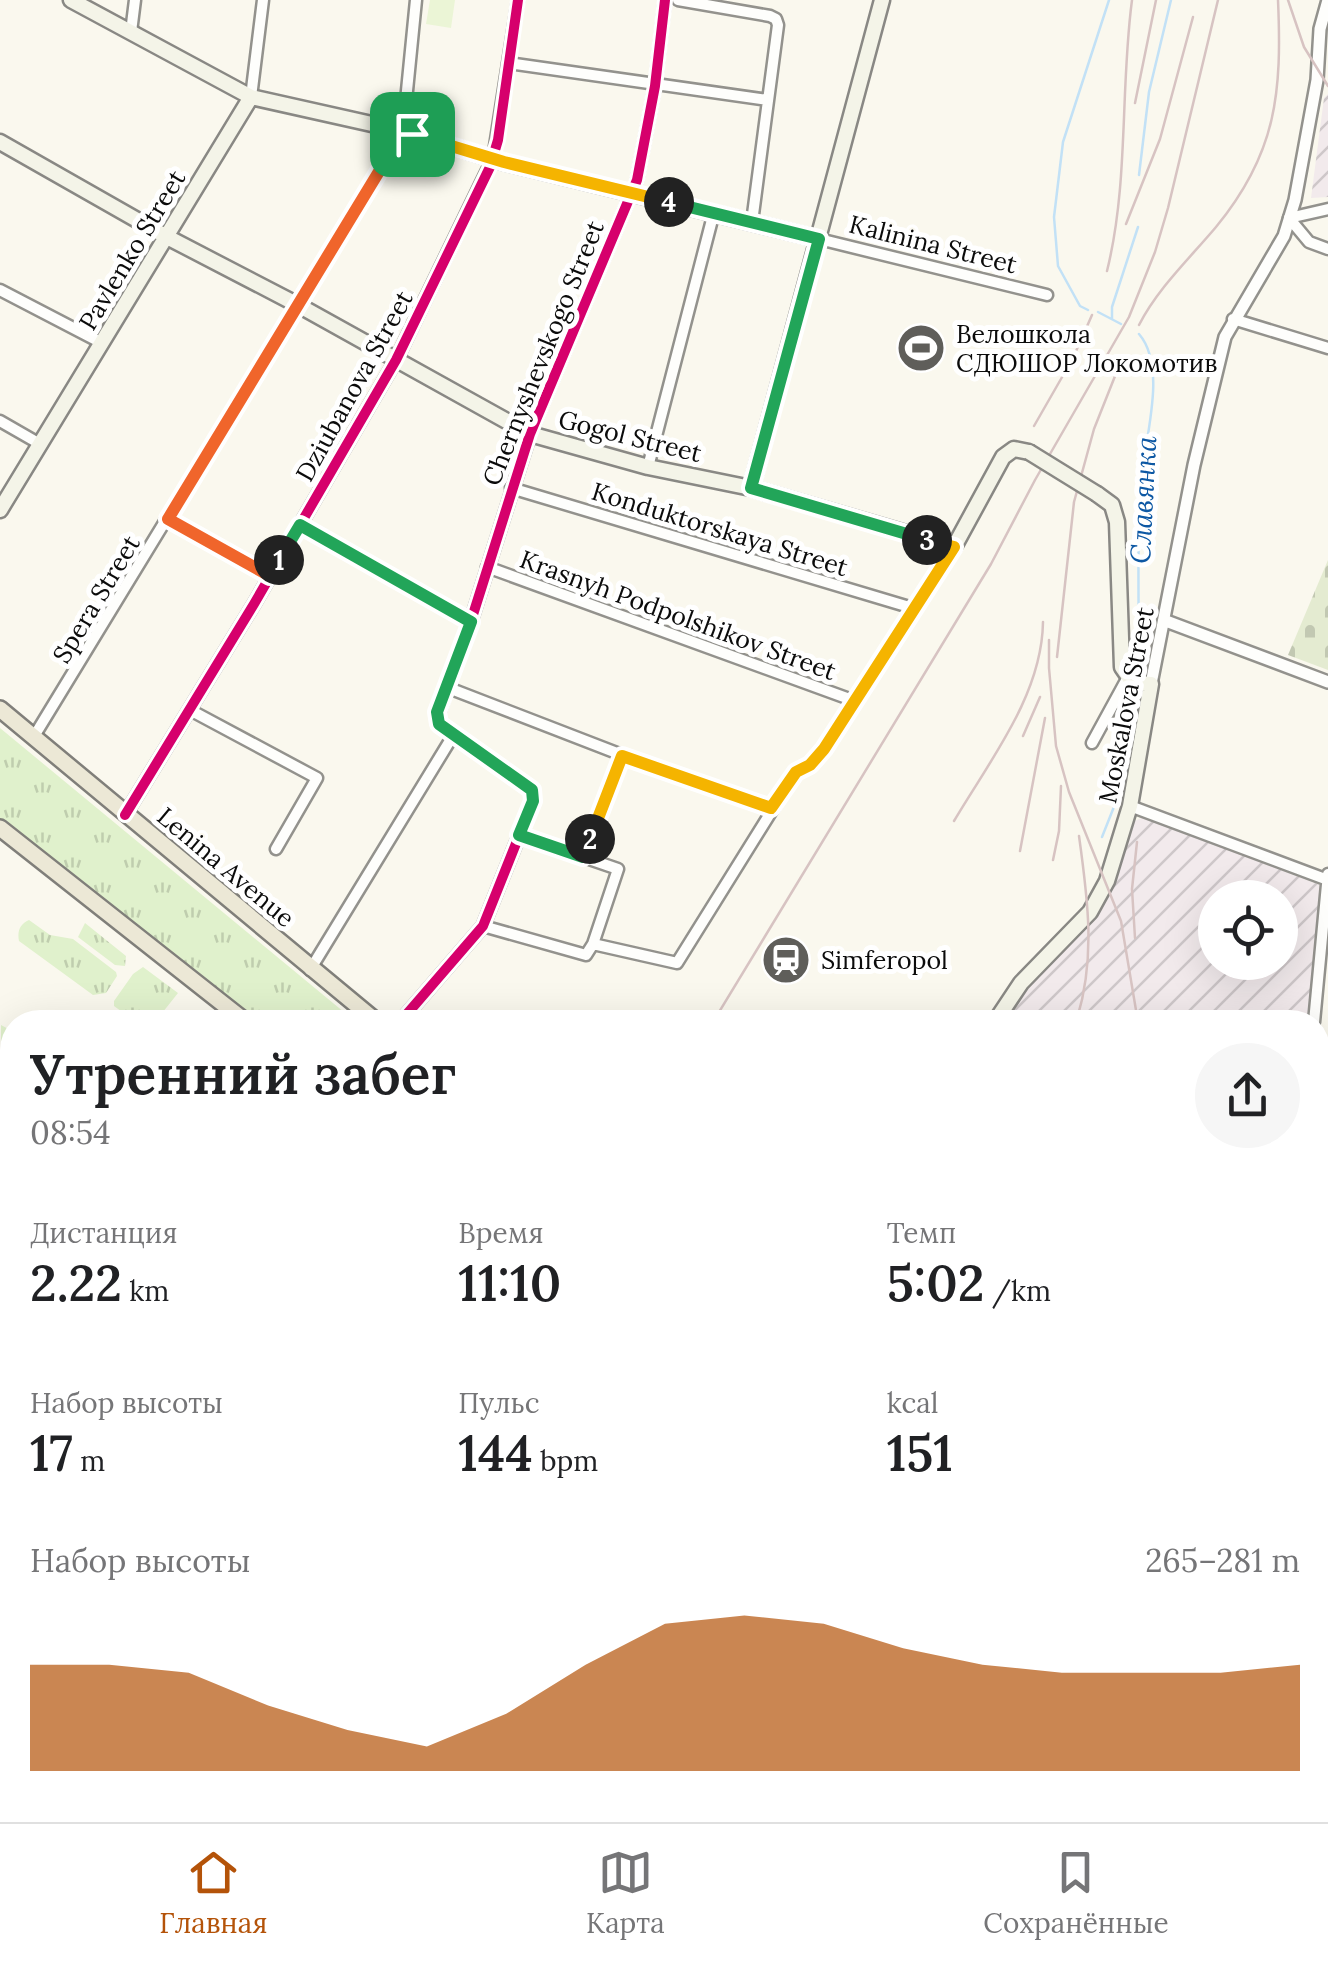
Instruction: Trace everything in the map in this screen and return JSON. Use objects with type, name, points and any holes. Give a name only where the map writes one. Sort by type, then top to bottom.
[{"type":"main road","name":"Kalinina Street","points":[[71,0],[252,97],[819,239]]},
{"type":"main road","points":[[751,488],[882,0]]},
{"type":"main road","name":"Pavlenko Street","points":[[2,502],[252,97]]},
{"type":"main road","name":"Gogol Street","points":[[0,142],[166,237],[298,305],[530,434],[648,467],[751,488],[954,547]]},
{"type":"main road","points":[[954,547],[1003,456],[1014,448],[1030,452],[1097,494],[1112,505],[1116,522],[1120,650],[1128,677],[1133,682],[1152,684]]},
{"type":"main road","name":"Moskalova Street","points":[[1003,1010],[1021,983],[1090,912],[1107,881],[1130,806],[1152,684]]},
{"type":"main road","name":"Lenina Avenue","points":[[0,709],[362,1010]]},
{"type":"main road","points":[[0,828],[231,1010]]},
{"type":"street","points":[[131,32],[135,0]]},
{"type":"street","name":"Pavlenko Street","points":[[252,97],[264,0]]},
{"type":"street","name":"Spera Street","points":[[33,738],[403,132],[416,0]]},
{"type":"street","name":"Dziubanova Street","points":[[125,815],[396,360],[493,159],[518,0]]},
{"type":"street","name":"Chernyshevskogo Street","points":[[454,734],[437,718],[446,687],[471,622],[530,434],[632,193],[655,86],[665,0]]},
{"type":"street","points":[[678,0],[776,19],[752,222]]},
{"type":"street","name":"Moskalova Street","points":[[1152,684],[1194,465],[1225,337],[1284,236],[1289,218],[1322,76],[1320,29],[1328,0]]},
{"type":"street","points":[[508,63],[768,100]]},
{"type":"street","points":[[1328,208],[1289,218],[1309,242],[1328,250]]},
{"type":"street","points":[[648,467],[714,212]]},
{"type":"street","name":"Kalinina Street","points":[[819,239],[1047,294]]},
{"type":"street","points":[[0,290],[102,342]]},
{"type":"street","points":[[1234,319],[1328,348]]},
{"type":"street","points":[[0,421],[40,444]]},
{"type":"street","name":"Konduktorskaya Street","points":[[512,488],[916,609]]},
{"type":"street","points":[[168,519],[270,576]]},
{"type":"street","points":[[300,525],[471,622]]},
{"type":"street","points":[[593,944],[677,963],[771,808],[796,772],[810,765],[824,749],[954,547]]},
{"type":"street","name":"Krasnyh Podpolshikov Street","points":[[487,567],[855,700]]},
{"type":"street","points":[[1166,621],[1328,682]]},
{"type":"street","points":[[1092,743],[1128,677]]},
{"type":"street","points":[[446,687],[622,756],[771,808]]},
{"type":"street","points":[[190,710],[317,778],[276,848]]},
{"type":"street","points":[[310,970],[454,734],[532,790],[533,801],[484,926],[410,1010]]},
{"type":"street","points":[[583,857],[622,756]]},
{"type":"street","points":[[1130,806],[1327,877],[1315,1010]]},
{"type":"street","points":[[484,926],[586,954],[593,944],[618,870],[519,835]]},
{"type":"shaded area","points":[[1328,94],[1328,197],[1311,198],[1324,98]]},
{"type":"shaded area","points":[[1143,817],[1322,888],[1311,1010],[1010,1010],[1028,984],[1083,931],[1105,902],[1133,822]]},
{"type":"green space","points":[[430,0],[455,0],[451,28],[426,24]]},
{"type":"green space","points":[[1328,560],[1328,670],[1288,655]]},
{"type":"green space","points":[[0,728],[341,1010],[240,1010],[0,821]]},
{"type":"green space","points":[[29,920],[50,935],[73,939],[116,972],[106,993],[93,995],[19,941],[20,928]]},
{"type":"green space","points":[[85,923],[126,956],[125,966],[115,965],[78,937]]},
{"type":"green space","points":[[143,967],[178,993],[165,1010],[120,1010],[114,1001],[133,974]]},
{"type":"waterway","name":"Славянка","points":[[1088,310],[1080,306],[1058,266],[1054,217],[1063,142],[1109,0]]},
{"type":"waterway","points":[[1139,175],[1149,92],[1171,0]]},
{"type":"waterway","points":[[1112,319],[1112,307],[1138,227]]},
{"type":"waterway","name":"Славянка","points":[[1098,312],[1121,324]]},
{"type":"waterway","name":"Славянка","points":[[1139,334],[1148,349],[1153,389],[1140,492],[1139,668]]},
{"type":"waterway","name":"Славянка","points":[[1102,837],[1127,774],[1134,697]]},
{"type":"railway","points":[[1107,271],[1118,204],[1132,0]]},
{"type":"railway","points":[[1135,103],[1156,0]]},
{"type":"railway","points":[[720,1010],[991,564],[1129,317],[1168,208],[1218,0]]},
{"type":"railway","points":[[1139,325],[1165,286],[1216,227],[1252,173],[1263,147],[1276,93],[1278,0]]},
{"type":"railway","points":[[1288,0],[1304,47],[1328,86]]},
{"type":"railway","points":[[1126,224],[1160,139],[1193,17]]},
{"type":"railway","points":[[1034,426],[1073,358],[1092,315]]},
{"type":"railway","points":[[1057,657],[1074,502],[1094,429],[1123,356]]},
{"type":"railway","points":[[954,821],[1024,701],[1034,675],[1043,622]]},
{"type":"railway","points":[[1049,640],[1056,746],[1069,792],[1121,921],[1136,1010]]},
{"type":"railway","points":[[1023,736],[1040,697]]},
{"type":"railway","points":[[1020,851],[1045,718]]},
{"type":"railway","points":[[1053,860],[1061,786]]},
{"type":"railway","points":[[1079,836],[1088,953],[1079,1010]]},
{"type":"railway","points":[[1135,938],[1132,889],[1137,842]]},
{"type":"cycle path","points":[[125,815],[396,360],[490,167],[498,140],[518,0]]},
{"type":"cycle path","points":[[410,1010],[483,926],[533,801],[532,790],[439,724],[437,712],[471,621],[530,434],[637,180],[655,86],[665,0]]},
{"type":"place","name":"Велошкола СДЮШОР Локомотив","points":[[921,348]]},
{"type":"place","name":"Simferopol","points":[[786,960]]},
{"type":"route","points":[[403,132],[412,134],[504,162],[819,239],[751,488],[954,547],[824,749],[810,765],[796,772],[771,808],[622,756],[583,857],[519,835],[533,801],[532,790],[439,724],[437,718],[471,622],[300,525],[270,576],[168,519],[403,132]]}]
